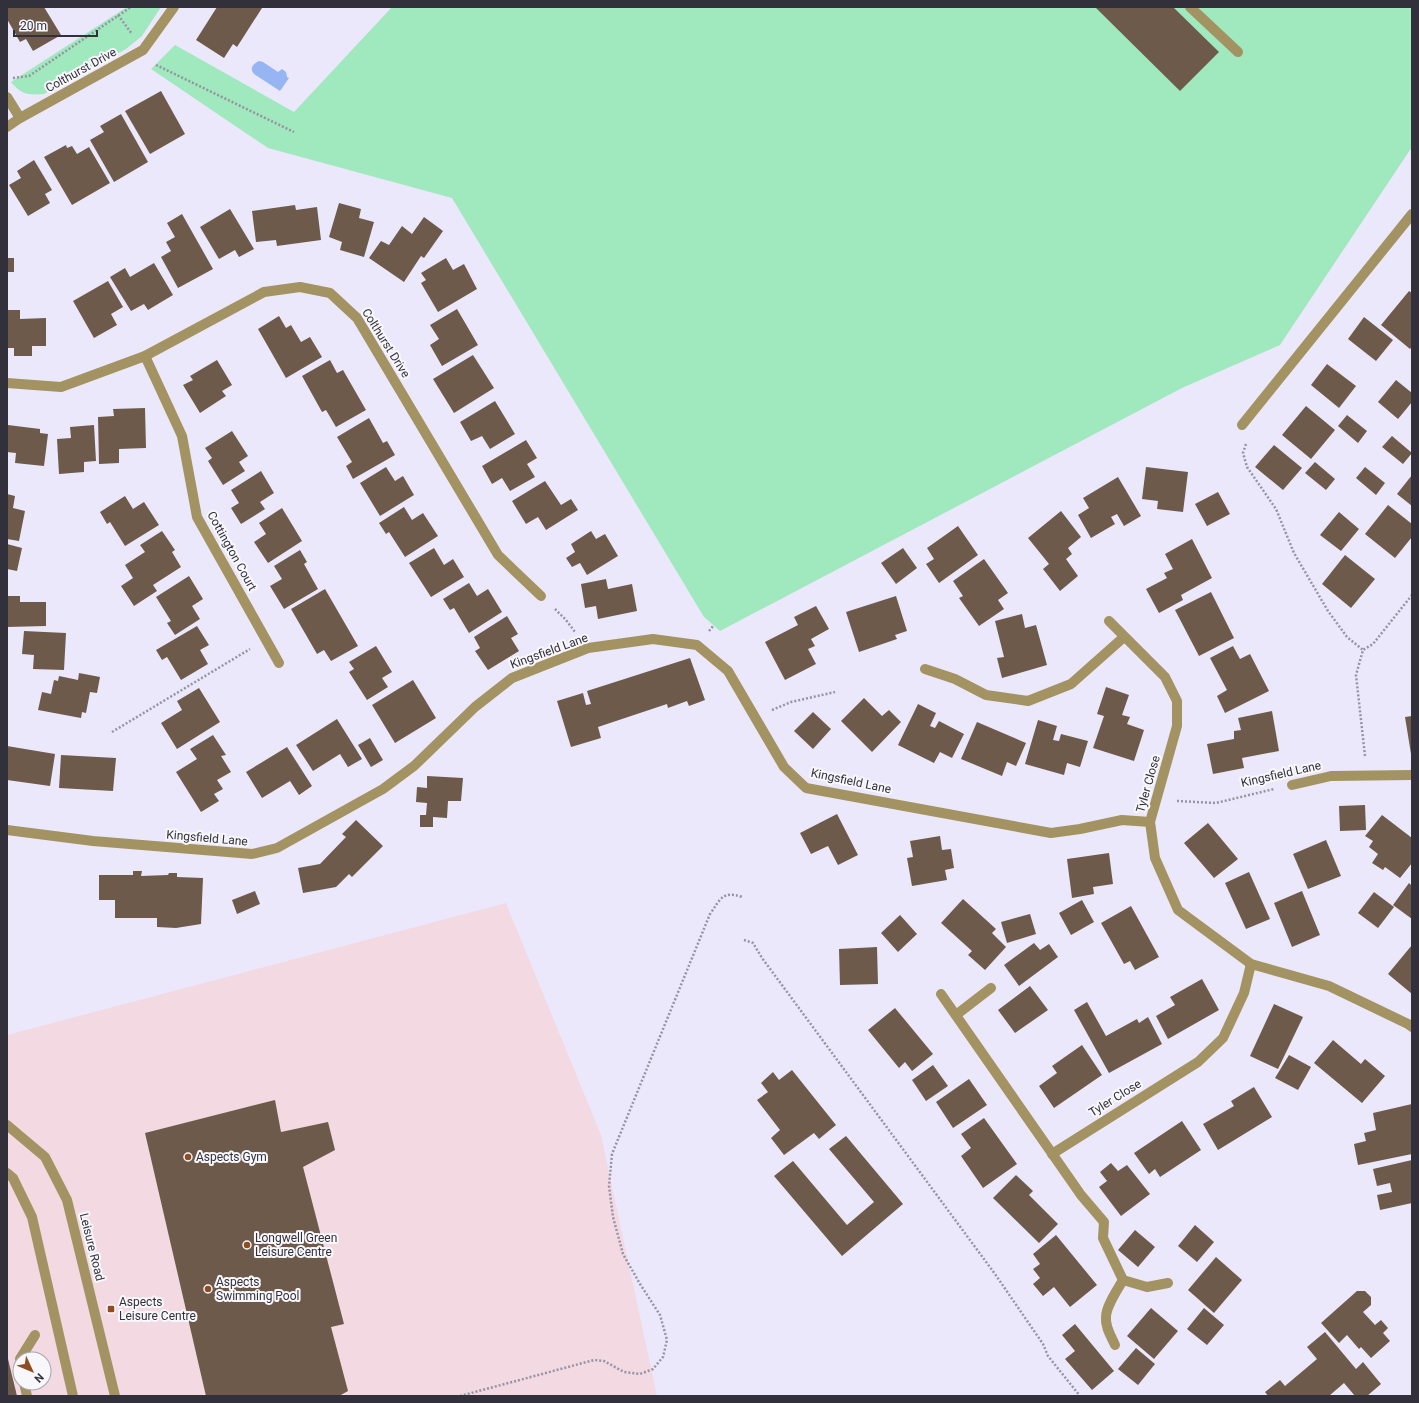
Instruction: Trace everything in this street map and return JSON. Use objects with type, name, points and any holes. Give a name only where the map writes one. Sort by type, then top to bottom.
[{"type":"street","name":"Colthurst Drive","points":[[7,127],[20,118],[143,50],[174,7]]},
{"type":"street","points":[[1190,7],[1238,52]]},
{"type":"street","points":[[7,97],[20,118]]},
{"type":"street","points":[[1242,425],[1412,214]]},
{"type":"street","name":"Colthurst Drive","points":[[7,382],[62,388],[145,356],[264,292],[300,287],[330,293],[357,318],[498,556],[541,596]]},
{"type":"street","name":"Cottington Court","points":[[145,356],[182,436],[197,517],[279,663]]},
{"type":"street","name":"Tyler Close","points":[[1109,621],[1165,677],[1177,701],[1177,726],[1150,822],[1155,858],[1178,910],[1251,964],[1329,986],[1412,1027]]},
{"type":"street","points":[[925,669],[955,679],[986,695],[1028,700],[1071,684],[1124,637]]},
{"type":"street","name":"Kingsfield Lane","points":[[7,830],[93,841],[252,854],[277,848],[383,789],[414,766],[475,707],[512,678],[588,648],[653,639],[697,645],[728,671],[784,767],[806,788],[1051,832],[1080,829],[1122,820],[1150,822]]},
{"type":"street","name":"Kingsfield Lane","points":[[1292,785],[1331,776],[1412,775]]},
{"type":"street","name":"Tyler Close","points":[[1052,1154],[1198,1062],[1223,1038],[1244,993],[1251,964]]},
{"type":"street","points":[[956,1015],[991,988]]},
{"type":"street","points":[[941,994],[1081,1195],[1104,1222],[1103,1238],[1123,1280],[1147,1287],[1168,1283]]},
{"type":"street","name":"Leisure Road","points":[[7,1125],[45,1157],[67,1200],[115,1396]]},
{"type":"street","points":[[7,1173],[13,1178],[32,1217],[73,1396]]},
{"type":"street","points":[[1115,1344],[1108,1330],[1106,1317],[1113,1297],[1123,1280]]},
{"type":"street","points":[[25,1351],[35,1335]]},
{"type":"path","points":[[7,78],[29,76],[131,7]]},
{"type":"path","points":[[157,66],[294,132]]},
{"type":"path","points":[[1242,425],[1251,432],[1243,453],[1247,467],[1276,509],[1294,553],[1328,611],[1347,637],[1364,650]]},
{"type":"path","points":[[1367,775],[1356,675],[1364,650],[1373,644],[1412,595]]},
{"type":"path","points":[[541,596],[566,620],[588,648]]},
{"type":"path","points":[[112,732],[266,640]]},
{"type":"path","points":[[756,718],[791,702],[835,692]]},
{"type":"path","name":"Kingsfield Lane","points":[[1157,799],[1216,803],[1292,785]]},
{"type":"path","points":[[460,1396],[594,1360],[604,1361],[624,1372],[640,1374],[653,1369],[663,1356],[667,1340],[660,1315],[623,1254],[613,1217],[609,1186],[612,1154],[710,914],[722,897],[731,893],[742,897]]},
{"type":"path","points":[[744,940],[754,943],[762,958],[995,1274],[1043,1344],[1048,1356],[1080,1396]]},
{"type":"shaded area","points":[[506,903],[601,1135],[657,1396],[7,1396],[7,1035]]},
{"type":"green space","points":[[127,7],[161,7],[142,36],[126,49],[44,94],[22,92],[11,82]]},
{"type":"green space","points":[[392,7],[1412,7],[1412,147],[1280,345],[1182,388],[720,631],[704,617],[452,198],[268,148],[151,69],[175,45],[294,112]]},
{"type":"water","points":[[259,61],[278,72],[282,69],[286,72],[287,77],[289,78],[280,91],[254,74],[252,66]]},
{"type":"building","points":[[7,7],[44,7],[61,35],[33,51],[26,39],[20,42],[7,19]]},
{"type":"building","points":[[217,7],[262,8],[237,47],[233,44],[224,58],[196,40]]},
{"type":"building","points":[[1095,7],[1173,7],[1219,52],[1180,91]]},
{"type":"building","points":[[161,91],[185,134],[150,154],[125,111]]},
{"type":"building","points":[[121,114],[148,162],[114,182],[90,140],[104,132],[100,126]]},
{"type":"building","points":[[66,145],[67,148],[72,146],[77,154],[89,147],[110,183],[72,205],[44,157]]},
{"type":"building","points":[[34,160],[52,190],[45,194],[50,203],[28,216],[9,185],[21,178],[17,171]]},
{"type":"building","points":[[339,203],[361,209],[359,218],[374,222],[364,257],[340,250],[342,242],[329,237]]},
{"type":"building","points":[[295,205],[296,210],[317,207],[321,240],[277,246],[276,240],[256,242],[252,211]]},
{"type":"building","points":[[230,209],[254,249],[239,257],[235,250],[219,259],[200,227]]},
{"type":"building","points":[[182,214],[213,269],[178,288],[161,257],[171,251],[166,242],[175,237],[167,223]]},
{"type":"building","points":[[424,217],[443,231],[424,258],[421,256],[404,282],[369,258],[381,241],[389,245],[402,226],[412,234]]},
{"type":"building","points":[[7,258],[14,258],[14,272],[7,272]]},
{"type":"building","points":[[446,258],[453,270],[464,264],[477,289],[438,312],[421,283],[426,280],[421,273]]},
{"type":"building","points":[[154,263],[173,295],[148,310],[144,304],[131,311],[110,277],[125,268],[130,277]]},
{"type":"building","points":[[108,281],[123,307],[111,314],[117,325],[94,338],[73,301]]},
{"type":"building","points":[[1409,291],[1412,293],[1412,347],[1410,349],[1381,325]]},
{"type":"building","points":[[457,309],[478,345],[442,366],[430,345],[439,339],[430,325]]},
{"type":"building","points":[[7,310],[20,310],[20,319],[46,318],[46,346],[32,346],[32,356],[14,356],[14,348],[7,348]]},
{"type":"building","points":[[279,316],[286,328],[291,325],[301,342],[310,337],[322,357],[286,378],[258,329]]},
{"type":"building","points":[[1364,317],[1393,340],[1376,361],[1348,339]]},
{"type":"building","points":[[473,355],[494,388],[454,413],[433,379]]},
{"type":"building","points":[[217,360],[232,385],[222,391],[226,396],[200,413],[183,385],[193,380],[190,376]]},
{"type":"building","points":[[330,360],[337,373],[343,370],[366,410],[336,427],[326,410],[322,412],[302,376]]},
{"type":"building","points":[[1327,364],[1356,386],[1339,408],[1311,385]]},
{"type":"building","points":[[1396,380],[1412,393],[1412,402],[1398,419],[1378,402]]},
{"type":"building","points":[[495,401],[515,434],[490,449],[482,436],[471,441],[460,422]]},
{"type":"building","points":[[1306,406],[1335,430],[1311,459],[1282,435]]},
{"type":"building","points":[[145,408],[146,448],[119,449],[119,463],[99,464],[98,417],[114,416],[113,409]]},
{"type":"building","points":[[1347,415],[1367,431],[1358,443],[1338,426]]},
{"type":"building","points":[[369,418],[383,443],[387,441],[395,455],[353,479],[346,466],[352,462],[337,437]]},
{"type":"building","points":[[8,425],[40,429],[40,433],[48,434],[44,466],[15,463],[16,453],[7,452]]},
{"type":"building","points":[[94,425],[96,461],[84,462],[84,472],[59,474],[57,439],[71,438],[70,427]]},
{"type":"building","points":[[232,431],[248,456],[239,462],[245,471],[223,485],[208,461],[212,458],[205,448]]},
{"type":"building","points":[[1392,436],[1412,453],[1403,464],[1382,447]]},
{"type":"building","points":[[526,440],[537,458],[527,464],[535,477],[510,491],[502,478],[492,484],[482,466]]},
{"type":"building","points":[[1274,445],[1302,468],[1283,490],[1255,467]]},
{"type":"building","points":[[1315,462],[1335,479],[1326,490],[1305,473]]},
{"type":"building","points":[[386,467],[395,481],[403,476],[414,495],[380,516],[360,483]]},
{"type":"building","points":[[1146,467],[1188,472],[1183,512],[1157,509],[1158,501],[1142,499]]},
{"type":"building","points":[[1365,467],[1385,483],[1376,495],[1356,478]]},
{"type":"building","points":[[261,471],[274,493],[260,502],[265,509],[241,524],[231,508],[239,503],[231,490]]},
{"type":"building","points":[[1412,475],[1412,506],[1397,494]]},
{"type":"building","points":[[1118,477],[1141,516],[1124,526],[1117,514],[1111,517],[1115,524],[1091,538],[1078,515],[1089,508],[1083,498]]},
{"type":"building","points":[[545,481],[561,505],[571,499],[578,510],[546,530],[538,517],[526,524],[512,501]]},
{"type":"building","points":[[1218,492],[1230,514],[1207,526],[1195,504]]},
{"type":"building","points":[[7,494],[15,496],[13,508],[25,511],[19,541],[7,539]]},
{"type":"building","points":[[125,496],[133,509],[144,502],[159,525],[125,546],[110,522],[107,524],[100,512]]},
{"type":"building","points":[[1388,505],[1412,524],[1412,537],[1395,558],[1365,534]]},
{"type":"building","points":[[404,507],[412,520],[423,513],[438,536],[405,557],[389,532],[386,534],[379,523]]},
{"type":"building","points":[[282,508],[302,541],[268,563],[254,542],[266,534],[259,523]]},
{"type":"building","points":[[1061,511],[1081,537],[1068,548],[1072,554],[1066,559],[1078,576],[1060,591],[1043,569],[1049,564],[1028,538]]},
{"type":"building","points":[[1339,512],[1359,529],[1341,551],[1320,535]]},
{"type":"building","points":[[958,526],[978,555],[939,583],[926,564],[934,559],[927,548]]},
{"type":"building","points":[[162,531],[175,550],[172,552],[181,567],[153,585],[157,591],[134,606],[121,586],[133,578],[125,565],[145,552],[140,545]]},
{"type":"building","points":[[591,531],[596,539],[605,534],[618,556],[587,575],[580,563],[572,567],[566,558],[575,552],[571,544]]},
{"type":"building","points":[[1192,539],[1212,578],[1181,595],[1183,600],[1159,613],[1146,589],[1167,578],[1164,573],[1173,569],[1165,554]]},
{"type":"building","points":[[7,544],[22,548],[17,571],[7,569]]},
{"type":"building","points":[[434,548],[444,565],[453,559],[464,577],[431,597],[409,563]]},
{"type":"building","points":[[903,548],[917,568],[896,584],[881,563]]},
{"type":"building","points":[[300,550],[307,562],[304,564],[318,589],[284,609],[270,586],[282,579],[274,566]]},
{"type":"building","points":[[1345,555],[1375,579],[1351,608],[1322,584]]},
{"type":"building","points":[[984,559],[1008,593],[998,600],[1004,609],[979,626],[959,598],[963,596],[953,581]]},
{"type":"building","points":[[189,576],[203,599],[192,606],[200,619],[175,635],[167,623],[171,621],[156,597]]},
{"type":"building","points":[[606,579],[608,589],[632,584],[637,611],[598,619],[596,606],[585,608],[581,584]]},
{"type":"building","points":[[469,583],[477,596],[488,589],[502,612],[469,633],[454,608],[450,610],[443,599]]},
{"type":"building","points":[[325,589],[358,646],[331,661],[324,650],[317,654],[291,609]]},
{"type":"building","points":[[1211,592],[1234,638],[1199,656],[1175,610]]},
{"type":"building","points":[[7,596],[20,596],[20,602],[46,602],[46,626],[7,627]]},
{"type":"building","points":[[896,596],[907,631],[895,635],[897,639],[859,652],[846,612]]},
{"type":"building","points":[[816,606],[829,629],[811,639],[815,646],[808,649],[816,664],[785,680],[765,642],[798,625],[794,617]]},
{"type":"building","points":[[1022,614],[1025,628],[1036,625],[1047,665],[1002,678],[997,658],[1004,657],[995,621]]},
{"type":"building","points":[[507,616],[518,634],[511,638],[519,651],[488,670],[475,651],[480,648],[474,637]]},
{"type":"building","points":[[197,626],[209,645],[200,650],[208,664],[181,680],[167,657],[162,660],[156,650]]},
{"type":"building","points":[[24,631],[66,633],[64,670],[33,669],[34,655],[22,654]]},
{"type":"building","points":[[376,646],[392,672],[382,678],[388,687],[367,700],[349,672],[354,669],[349,662]]},
{"type":"building","points":[[1233,646],[1240,659],[1250,654],[1269,691],[1225,713],[1217,696],[1227,690],[1210,658]]},
{"type":"building","points":[[690,658],[705,700],[689,706],[687,701],[668,708],[667,704],[598,727],[601,738],[571,747],[557,701],[583,693],[586,705],[591,704],[587,691]]},
{"type":"building","points":[[79,673],[100,677],[97,693],[90,692],[86,713],[82,712],[81,718],[38,710],[42,692],[51,694],[54,680],[58,681],[59,676],[78,680]]},
{"type":"building","points":[[413,680],[436,718],[395,743],[372,705]]},
{"type":"building","points":[[1106,687],[1129,695],[1122,715],[1130,717],[1127,724],[1144,730],[1134,761],[1093,748],[1104,716],[1097,714]]},
{"type":"building","points":[[199,688],[220,722],[177,749],[161,723],[182,710],[177,701]]},
{"type":"building","points":[[864,698],[882,716],[889,710],[901,722],[872,752],[841,721]]},
{"type":"building","points":[[918,704],[936,713],[930,726],[935,728],[939,721],[964,734],[952,758],[940,752],[934,763],[898,745]]},
{"type":"building","points":[[1272,711],[1279,751],[1242,758],[1244,768],[1213,774],[1207,744],[1234,739],[1234,731],[1241,730],[1238,718]]},
{"type":"building","points":[[813,712],[831,729],[813,749],[794,731]]},
{"type":"building","points":[[1412,716],[1412,754],[1411,754],[1405,717]]},
{"type":"building","points":[[337,719],[362,759],[348,767],[340,754],[313,771],[296,745]]},
{"type":"building","points":[[1038,720],[1057,726],[1053,740],[1059,741],[1061,734],[1088,741],[1080,767],[1067,763],[1064,775],[1025,764]]},
{"type":"building","points":[[977,722],[1026,743],[1016,766],[1007,762],[1002,776],[961,759]]},
{"type":"building","points":[[213,735],[226,755],[221,756],[231,772],[217,780],[223,789],[214,794],[219,801],[201,812],[176,772],[197,759],[190,749]]},
{"type":"building","points":[[370,738],[383,760],[371,767],[358,745]]},
{"type":"building","points":[[7,746],[55,754],[50,786],[7,780]]},
{"type":"building","points":[[287,747],[312,786],[299,795],[290,781],[262,798],[246,772]]},
{"type":"building","points":[[61,755],[116,758],[113,791],[59,788]]},
{"type":"building","points":[[427,776],[463,778],[461,801],[448,801],[447,818],[433,817],[433,827],[420,827],[420,815],[426,815],[427,803],[416,802],[417,787],[427,788]]},
{"type":"building","points":[[1365,805],[1366,830],[1340,831],[1339,806]]},
{"type":"building","points":[[837,814],[858,855],[838,865],[828,846],[811,854],[800,833]]},
{"type":"building","points":[[1382,815],[1412,838],[1412,863],[1400,878],[1385,867],[1383,870],[1372,863],[1378,854],[1369,847],[1373,841],[1365,836]]},
{"type":"building","points":[[356,820],[383,846],[352,877],[349,874],[336,887],[303,893],[298,868],[320,864],[346,837],[342,834]]},
{"type":"building","points":[[1208,823],[1238,859],[1214,878],[1184,843]]},
{"type":"building","points":[[940,836],[942,850],[951,849],[954,868],[945,870],[947,880],[912,886],[907,858],[913,857],[910,841]]},
{"type":"building","points":[[1326,840],[1341,876],[1308,889],[1293,854]]},
{"type":"building","points":[[1109,853],[1113,884],[1093,887],[1094,894],[1072,898],[1067,859]]},
{"type":"building","points":[[133,871],[142,871],[141,876],[168,875],[169,873],[177,873],[177,877],[203,878],[201,924],[176,928],[157,927],[157,918],[115,918],[115,900],[99,900],[99,875],[133,875]]},
{"type":"building","points":[[1249,872],[1270,919],[1246,929],[1225,883]]},
{"type":"building","points":[[1409,883],[1412,886],[1412,919],[1393,905]]},
{"type":"building","points":[[255,891],[260,904],[237,914],[232,900]]},
{"type":"building","points":[[1302,891],[1320,935],[1292,947],[1274,903]]},
{"type":"building","points":[[1374,892],[1394,907],[1378,928],[1358,913]]},
{"type":"building","points":[[963,899],[996,929],[992,933],[1006,947],[985,970],[968,955],[972,951],[941,923]]},
{"type":"building","points":[[1082,900],[1094,922],[1071,935],[1059,913]]},
{"type":"building","points":[[1131,906],[1159,957],[1135,970],[1130,961],[1124,964],[1101,923]]},
{"type":"building","points":[[1030,914],[1036,934],[1007,943],[1001,922]]},
{"type":"building","points":[[900,915],[917,934],[898,952],[881,933]]},
{"type":"building","points":[[1034,943],[1040,950],[1049,944],[1058,957],[1019,986],[1004,965]]},
{"type":"building","points":[[1412,945],[1412,994],[1388,974]]},
{"type":"building","points":[[877,947],[878,984],[840,985],[839,949]]},
{"type":"building","points":[[1202,979],[1219,1010],[1168,1039],[1156,1016],[1175,1005],[1170,997]]},
{"type":"building","points":[[1030,986],[1048,1010],[1015,1033],[998,1010]]},
{"type":"building","points":[[1087,1002],[1106,1036],[1137,1019],[1139,1023],[1148,1017],[1162,1044],[1109,1073],[1074,1010]]},
{"type":"building","points":[[1274,1004],[1303,1017],[1278,1069],[1250,1056]]},
{"type":"building","points":[[895,1008],[933,1054],[912,1071],[905,1062],[899,1068],[868,1030]]},
{"type":"building","points":[[1333,1040],[1361,1064],[1365,1059],[1385,1076],[1362,1103],[1314,1063]]},
{"type":"building","points":[[1082,1045],[1102,1075],[1054,1108],[1039,1086],[1057,1073],[1052,1066]]},
{"type":"building","points":[[1289,1055],[1311,1067],[1298,1090],[1275,1078]]},
{"type":"building","points":[[933,1065],[948,1086],[926,1101],[912,1080]]},
{"type":"building","points":[[792,1070],[836,1125],[819,1139],[814,1133],[784,1155],[771,1138],[780,1130],[757,1100],[768,1092],[761,1083],[773,1072],[779,1080]]},
{"type":"building","points":[[969,1079],[987,1105],[953,1128],[936,1102]]},
{"type":"building","points":[[1254,1087],[1272,1117],[1218,1150],[1203,1124],[1234,1106],[1231,1101]]},
{"type":"building","name":"Longwell Green Leisure Centre","points":[[275,1100],[281,1132],[328,1122],[335,1150],[303,1167],[344,1324],[331,1327],[348,1391],[339,1396],[206,1396],[145,1133]]},
{"type":"building","points":[[1412,1104],[1412,1154],[1358,1165],[1354,1144],[1366,1141],[1364,1133],[1376,1130],[1373,1113]]},
{"type":"building","points":[[984,1118],[1017,1164],[983,1188],[961,1156],[971,1148],[961,1134]]},
{"type":"building","points":[[1182,1121],[1201,1150],[1160,1177],[1155,1169],[1149,1174],[1134,1153]]},
{"type":"building","points":[[846,1136],[903,1204],[842,1256],[774,1176],[793,1161],[847,1225],[874,1202],[829,1149]]},
{"type":"building","points":[[1412,1160],[1412,1203],[1380,1210],[1377,1195],[1392,1192],[1390,1183],[1377,1186],[1373,1169]]},
{"type":"building","points":[[1111,1163],[1118,1171],[1127,1165],[1150,1194],[1121,1216],[1099,1187],[1107,1181],[1100,1172]]},
{"type":"building","points":[[1016,1175],[1033,1191],[1029,1195],[1058,1224],[1039,1243],[993,1198]]},
{"type":"building","points":[[1195,1225],[1214,1242],[1197,1262],[1178,1246]]},
{"type":"building","points":[[1135,1230],[1155,1247],[1138,1267],[1118,1250]]},
{"type":"building","points":[[1056,1235],[1097,1285],[1070,1307],[1054,1287],[1043,1296],[1033,1284],[1040,1278],[1033,1269],[1040,1264],[1033,1254]]},
{"type":"building","points":[[1216,1257],[1242,1280],[1214,1313],[1188,1290]]},
{"type":"building","points":[[1357,1291],[1365,1291],[1371,1297],[1371,1305],[1363,1312],[1375,1325],[1381,1320],[1388,1328],[1383,1333],[1390,1341],[1371,1358],[1361,1347],[1359,1349],[1347,1335],[1339,1343],[1321,1323]]},
{"type":"building","points":[[1151,1308],[1178,1331],[1154,1359],[1127,1336]]},
{"type":"building","points":[[1204,1308],[1224,1325],[1207,1345],[1187,1329]]},
{"type":"building","points":[[1075,1324],[1114,1371],[1092,1390],[1065,1359],[1075,1351],[1062,1335]]},
{"type":"building","points":[[1325,1332],[1356,1369],[1363,1362],[1381,1384],[1367,1396],[1355,1396],[1344,1383],[1329,1396],[1268,1396],[1265,1392],[1280,1380],[1285,1386],[1317,1359],[1307,1347]]},
{"type":"building","points":[[1136,1348],[1155,1364],[1138,1385],[1118,1369]]},
{"type":"building","points":[[8,1359],[12,1375],[12,1391],[16,1391],[17,1396],[7,1396]]},
{"type":"place","name":"Aspects Gym","points":[[188,1157]]},
{"type":"place","name":"Longwell Green Leisure Centre","points":[[247,1245]]},
{"type":"place","name":"Aspects Swimming Pool","points":[[208,1289]]},
{"type":"place","name":"Aspects Leisure Centre","points":[[111,1309]]}]
